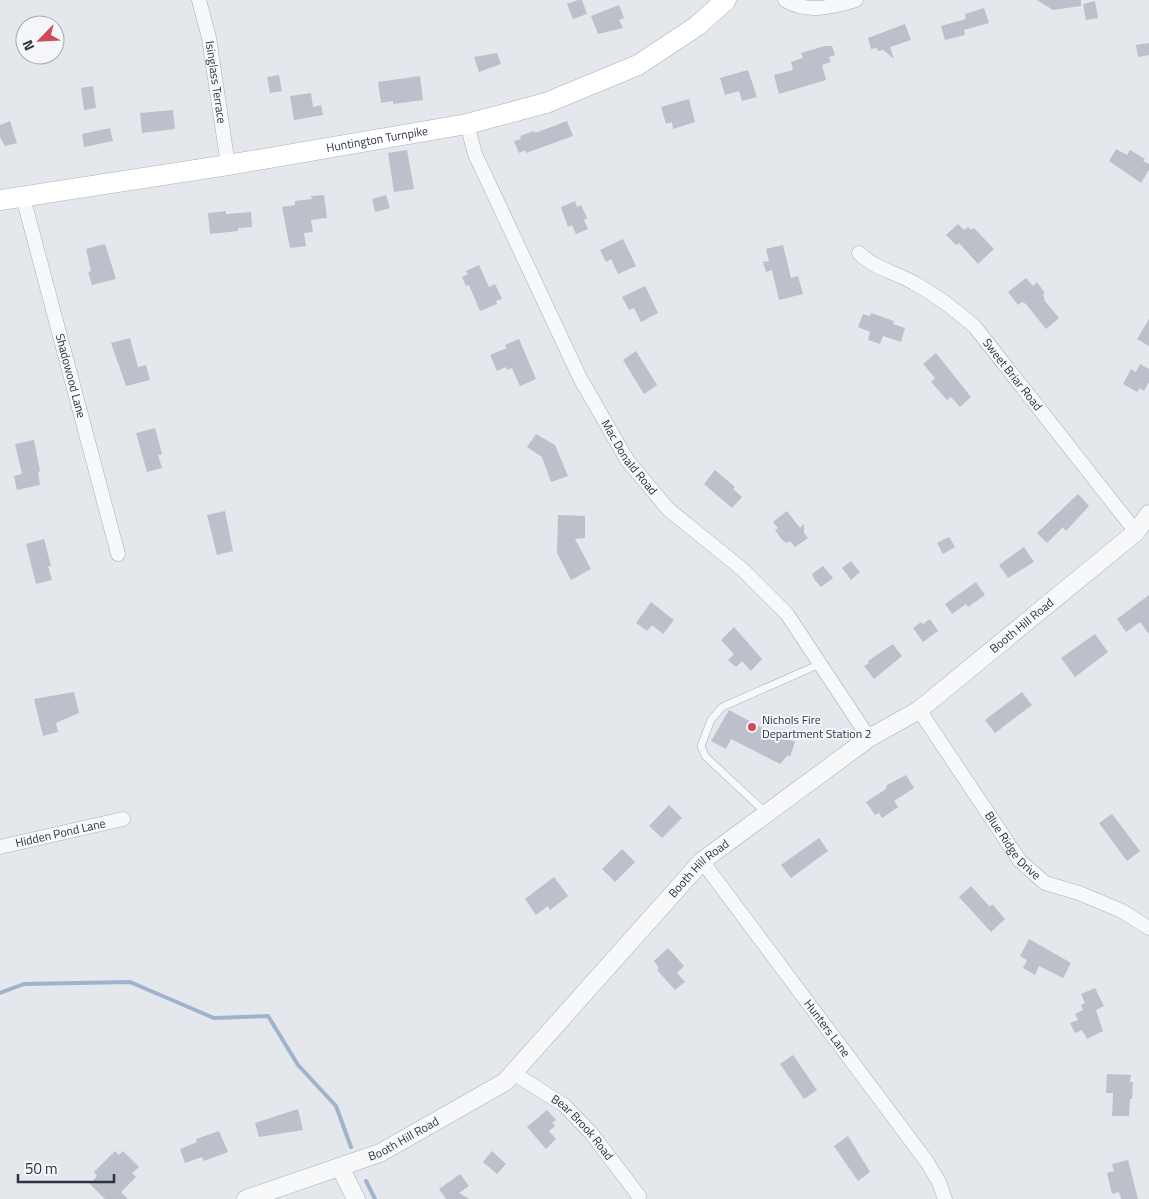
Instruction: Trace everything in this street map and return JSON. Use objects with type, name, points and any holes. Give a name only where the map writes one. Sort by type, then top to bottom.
[{"type":"main road","name":"Huntington Turnpike","points":[[0,200],[228,165],[466,124],[546,102],[638,65],[690,31],[726,0]]},
{"type":"street","name":"Isinglass Terrace","points":[[199,0],[209,38],[228,165]]},
{"type":"street","points":[[785,0],[793,5],[818,9],[856,0]]},
{"type":"street","name":"Mac Donald Road","points":[[466,124],[475,154],[580,378],[624,454],[668,509],[742,569],[788,614],[868,738]]},
{"type":"street","name":"Shadowood Lane","points":[[23,197],[118,554]]},
{"type":"street","name":"Sweet Briar Road","points":[[859,253],[869,264],[914,283],[957,311],[975,327],[1145,523]]},
{"type":"street","name":"Booth Hill Road","points":[[246,1199],[380,1153],[505,1082],[702,860],[868,738],[919,710],[1145,523]]},
{"type":"street","name":"Blue Ridge Drive","points":[[919,710],[1020,861],[1045,883],[1079,893],[1122,911],[1149,928]]},
{"type":"street","name":"Hidden Pond Lane","points":[[0,847],[123,819]]},
{"type":"street","name":"Hunters Lane","points":[[702,860],[927,1162],[940,1182],[945,1199]]},
{"type":"street","name":"Bear Brook Road","points":[[513,1073],[564,1105],[591,1133],[639,1196]]},
{"type":"street","points":[[340,1167],[356,1199]]},
{"type":"lane","points":[[766,813],[705,756],[701,746],[712,720],[722,707],[820,664]]},
{"type":"building","points":[[582,0],[587,14],[573,19],[567,4]]},
{"type":"building","points":[[1037,0],[1081,0],[1081,6],[1053,10]]},
{"type":"building","points":[[1095,1],[1098,18],[1086,20],[1083,4]]},
{"type":"building","points":[[619,5],[624,18],[619,20],[623,28],[598,34],[591,16]]},
{"type":"building","points":[[984,8],[989,23],[964,30],[965,35],[945,40],[941,26],[966,19],[965,14]]},
{"type":"building","points":[[905,24],[911,40],[890,47],[894,59],[883,50],[871,49],[868,38]]},
{"type":"building","points":[[1149,43],[1149,55],[1138,57],[1136,45]]},
{"type":"building","points":[[825,46],[832,46],[835,55],[829,57],[831,62],[822,65],[826,80],[779,94],[774,75],[793,70],[791,62],[803,58],[801,53]]},
{"type":"building","points":[[497,53],[501,64],[479,72],[474,57]]},
{"type":"building","points":[[748,70],[757,97],[742,101],[739,91],[725,95],[720,78]]},
{"type":"building","points":[[279,75],[282,91],[270,93],[267,77]]},
{"type":"building","points":[[420,76],[423,100],[393,104],[393,101],[381,103],[378,82]]},
{"type":"building","points":[[93,86],[96,108],[84,110],[81,88]]},
{"type":"building","points":[[311,93],[313,107],[321,105],[323,115],[294,120],[290,96]]},
{"type":"building","points":[[689,99],[695,122],[673,129],[672,122],[666,124],[661,107]]},
{"type":"building","points":[[173,110],[175,129],[142,133],[140,113]]},
{"type":"building","points":[[10,121],[17,143],[5,146],[0,137],[0,125]]},
{"type":"building","points":[[567,121],[573,136],[526,153],[525,150],[519,153],[514,141],[521,139],[520,136],[534,131],[535,133]]},
{"type":"building","points":[[110,128],[113,141],[84,147],[82,134]]},
{"type":"building","points":[[1116,149],[1127,155],[1130,150],[1145,159],[1143,161],[1149,164],[1149,170],[1141,183],[1109,161]]},
{"type":"building","points":[[407,150],[414,189],[394,192],[388,153]]},
{"type":"building","points":[[324,195],[327,218],[311,220],[313,232],[304,233],[306,246],[290,248],[282,207],[295,205],[295,201],[312,199],[311,196]]},
{"type":"building","points":[[386,195],[390,208],[375,212],[372,199]]},
{"type":"building","points":[[575,201],[577,207],[581,205],[587,218],[584,220],[588,229],[576,234],[572,225],[568,227],[561,207]]},
{"type":"building","points":[[226,211],[226,214],[251,212],[252,227],[238,228],[238,231],[210,234],[208,213]]},
{"type":"building","points":[[958,224],[964,230],[968,227],[971,230],[974,228],[994,249],[978,264],[959,243],[956,245],[946,235]]},
{"type":"building","points":[[623,239],[636,266],[618,274],[611,259],[606,262],[600,250]]},
{"type":"building","points":[[105,244],[116,279],[92,285],[88,272],[91,271],[86,249]]},
{"type":"building","points":[[783,245],[791,278],[798,276],[803,294],[779,300],[772,270],[766,272],[763,262],[769,261],[766,249]]},
{"type":"building","points":[[479,265],[489,287],[495,284],[502,299],[496,301],[497,304],[480,311],[469,285],[466,286],[462,277],[468,274],[466,271]]},
{"type":"building","points":[[1026,278],[1033,286],[1037,282],[1045,293],[1043,294],[1045,301],[1059,318],[1046,329],[1026,304],[1022,302],[1018,305],[1008,292]]},
{"type":"building","points":[[645,286],[658,313],[641,322],[634,308],[629,310],[622,297]]},
{"type":"building","points":[[871,313],[894,321],[893,324],[905,328],[901,342],[883,336],[880,344],[868,340],[870,332],[858,327],[863,314],[870,316]]},
{"type":"building","points":[[1149,319],[1149,346],[1137,339]]},
{"type":"building","points":[[130,338],[138,367],[146,365],[150,380],[126,386],[111,343]]},
{"type":"building","points":[[519,339],[536,379],[520,386],[512,368],[507,370],[506,367],[497,371],[490,355],[507,348],[505,345]]},
{"type":"building","points":[[636,351],[657,385],[644,394],[623,360]]},
{"type":"building","points":[[936,353],[971,397],[960,407],[951,397],[947,400],[931,382],[935,378],[923,364]]},
{"type":"building","points":[[1140,364],[1149,369],[1149,382],[1144,391],[1140,388],[1137,392],[1123,384],[1131,369],[1136,372]]},
{"type":"building","points":[[155,428],[162,454],[158,455],[162,468],[147,472],[136,433]]},
{"type":"building","points":[[536,434],[555,445],[568,476],[551,482],[542,457],[527,447]]},
{"type":"building","points":[[34,440],[40,471],[38,472],[40,485],[17,490],[14,476],[22,474],[15,444]]},
{"type":"building","points":[[715,470],[735,487],[733,489],[742,497],[732,508],[704,484]]},
{"type":"building","points":[[1078,494],[1089,506],[1066,531],[1063,527],[1047,543],[1037,533]]},
{"type":"building","points":[[225,511],[233,551],[217,555],[207,515]]},
{"type":"building","points":[[787,511],[800,528],[804,524],[804,533],[808,538],[795,547],[790,541],[787,543],[782,540],[775,530],[778,528],[773,522]]},
{"type":"building","points":[[558,515],[585,516],[585,538],[575,539],[591,569],[571,580],[557,553]]},
{"type":"building","points":[[949,537],[955,547],[943,554],[937,543]]},
{"type":"building","points":[[44,539],[51,566],[48,566],[52,580],[36,584],[26,544]]},
{"type":"building","points":[[1024,547],[1034,562],[1008,578],[999,565]]},
{"type":"building","points":[[851,561],[860,572],[851,580],[842,568]]},
{"type":"building","points":[[823,566],[833,578],[821,587],[812,574]]},
{"type":"building","points":[[976,582],[985,595],[968,607],[966,604],[952,614],[945,604]]},
{"type":"building","points":[[1149,595],[1149,634],[1140,622],[1126,632],[1117,619]]},
{"type":"building","points":[[651,602],[674,620],[663,634],[652,625],[647,631],[636,623]]},
{"type":"building","points":[[930,619],[938,631],[923,642],[913,628],[921,622],[923,624]]},
{"type":"building","points":[[734,627],[762,659],[751,671],[742,661],[736,667],[728,660],[734,654],[721,640]]},
{"type":"building","points":[[1095,634],[1108,652],[1075,677],[1061,658]]},
{"type":"building","points":[[893,644],[902,656],[874,679],[864,666],[869,663],[868,661]]},
{"type":"building","points":[[74,692],[79,713],[56,723],[58,732],[43,736],[34,699]]},
{"type":"building","points":[[1022,692],[1032,705],[995,733],[985,720]]},
{"type":"building","points":[[729,710],[777,736],[778,734],[795,742],[790,757],[788,755],[780,764],[731,739],[726,749],[711,741]]},
{"type":"building","points":[[906,775],[914,788],[894,801],[898,807],[882,818],[879,813],[875,815],[866,802],[886,789],[887,785]]},
{"type":"building","points":[[669,805],[682,818],[662,838],[649,826]]},
{"type":"building","points":[[1112,814],[1140,851],[1127,861],[1099,823]]},
{"type":"building","points":[[819,838],[828,851],[791,878],[781,865]]},
{"type":"building","points":[[622,849],[635,862],[615,882],[602,869]]},
{"type":"building","points":[[554,877],[568,896],[550,910],[548,906],[536,915],[525,899]]},
{"type":"building","points":[[971,886],[990,907],[992,904],[1005,919],[991,932],[959,897]]},
{"type":"building","points":[[1029,939],[1071,963],[1063,978],[1039,966],[1035,975],[1023,968],[1027,960],[1020,956]]},
{"type":"building","points":[[668,948],[684,966],[677,973],[685,982],[675,990],[657,970],[659,968],[654,961]]},
{"type":"building","points":[[1095,988],[1104,1006],[1096,1010],[1103,1031],[1087,1039],[1082,1030],[1075,1033],[1070,1023],[1078,1020],[1075,1014],[1083,1010],[1081,1005],[1085,1003],[1081,994]]},
{"type":"building","points":[[793,1055],[817,1090],[804,1099],[780,1064]]},
{"type":"building","points":[[1107,1074],[1131,1075],[1130,1082],[1133,1082],[1129,1116],[1112,1116],[1113,1093],[1106,1093]]},
{"type":"building","points":[[298,1109],[303,1130],[259,1137],[255,1123]]},
{"type":"building","points":[[547,1110],[556,1120],[552,1123],[555,1126],[549,1131],[556,1139],[546,1149],[527,1127]]},
{"type":"building","points":[[219,1131],[228,1152],[204,1161],[202,1157],[185,1163],[180,1149],[197,1142],[196,1139]]},
{"type":"building","points":[[848,1136],[870,1172],[858,1181],[834,1146]]},
{"type":"building","points":[[115,1151],[119,1155],[123,1151],[139,1167],[132,1173],[136,1177],[121,1192],[128,1199],[105,1199],[90,1184],[97,1176],[94,1172]]},
{"type":"building","points":[[492,1151],[506,1164],[497,1174],[483,1162]]},
{"type":"building","points":[[1128,1160],[1138,1199],[1121,1199],[1119,1192],[1112,1194],[1107,1173],[1114,1171],[1112,1164]]},
{"type":"building","points":[[460,1174],[469,1186],[459,1193],[470,1199],[446,1199],[439,1189]]},
{"type":"waterway","points":[[0,993],[24,984],[130,982],[214,1018],[268,1016],[298,1065],[336,1106],[351,1147]]},
{"type":"waterway","points":[[366,1181],[375,1199]]},
{"type":"place","name":"Nichols Fire Department Station 2","points":[[752,727]]}]
